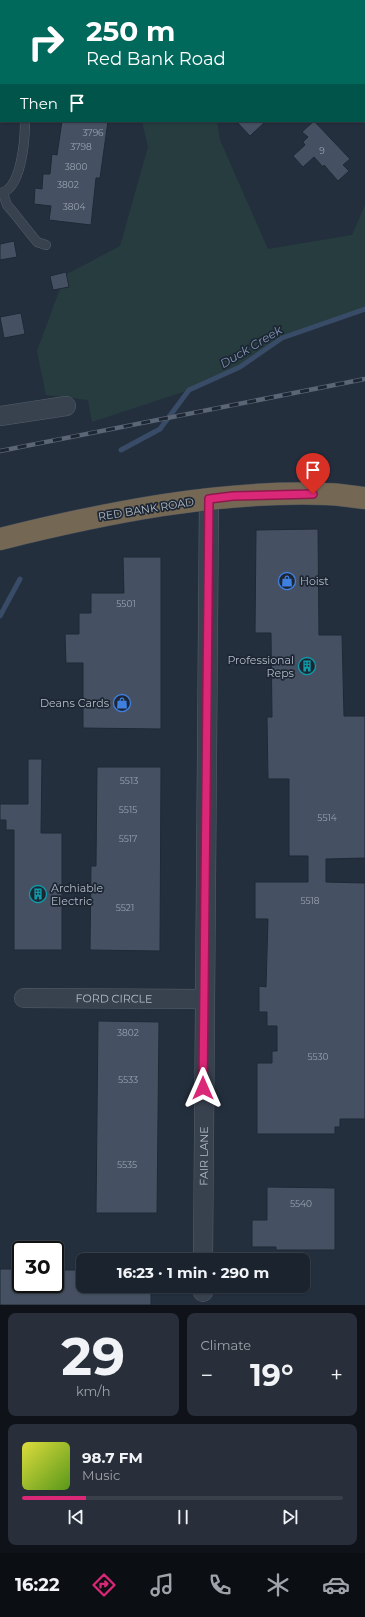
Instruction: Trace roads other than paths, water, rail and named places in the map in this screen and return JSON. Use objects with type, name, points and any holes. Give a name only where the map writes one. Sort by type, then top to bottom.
[{"type":"highway","name":"RED BANK ROAD","points":[[0,539],[62,523],[142,509],[233,496],[327,494],[365,498]]},
{"type":"street","points":[[0,416],[66,406]]},
{"type":"street","name":"FAIR LANE","points":[[203,1253],[209,499]]},
{"type":"street","name":"FORD CIRCLE","points":[[24,998],[204,999]]},
{"type":"lane","points":[[24,122],[24,139],[16,178],[11,186],[2,193],[7,205],[37,242],[46,246]]},
{"type":"waterway","name":"Duck Creek","points":[[121,450],[160,429],[189,390],[240,367],[282,338],[365,309]]},
{"type":"waterway","points":[[0,616],[20,579]]},
{"type":"railway","points":[[0,451],[365,379]]},
{"type":"place","name":"Hoist","points":[[287,581]]},
{"type":"place","name":"Professional Reps","points":[[307,666]]},
{"type":"place","name":"Deans Cards","points":[[122,703]]},
{"type":"place","name":"Archiable Electric","points":[[38,894]]}]
